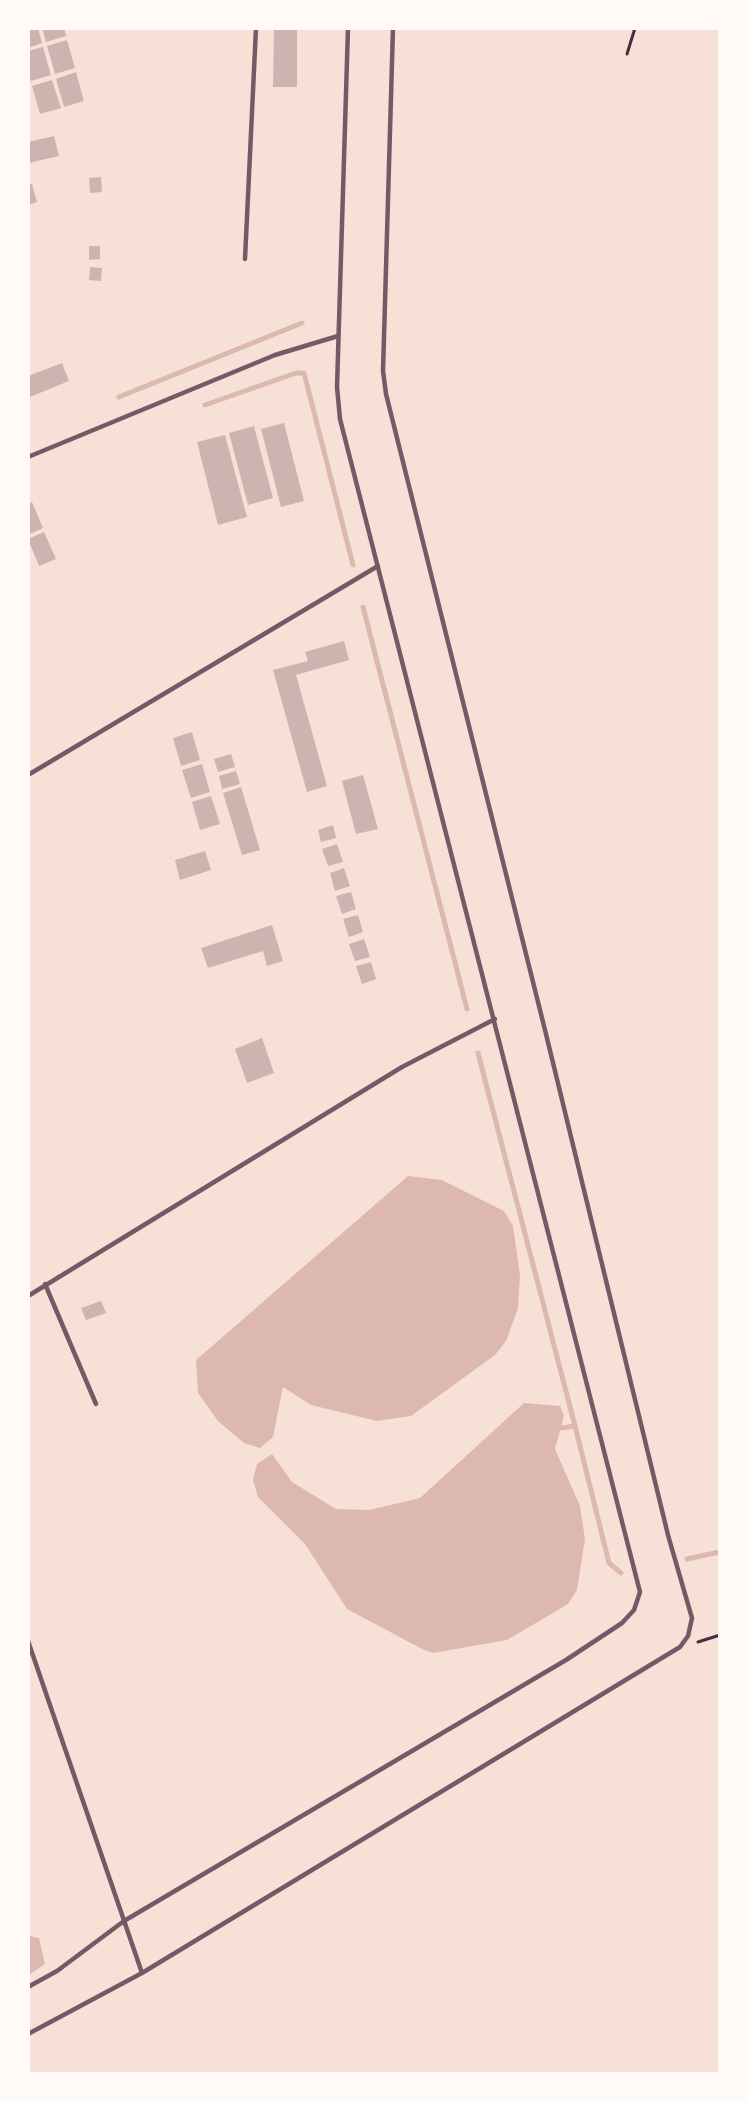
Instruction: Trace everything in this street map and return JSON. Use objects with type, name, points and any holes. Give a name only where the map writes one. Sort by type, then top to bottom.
[{"type":"lane","points":[[245,259],[256,28]]},
{"type":"lane","points":[[28,1987],[57,1971],[124,1921],[566,1660],[622,1623],[634,1610],[640,1592],[340,419],[337,387],[338,336],[348,28]]},
{"type":"lane","points":[[28,2034],[142,1973],[680,1647],[688,1636],[692,1618],[668,1535],[386,394],[383,371],[393,28]]},
{"type":"lane","points":[[28,457],[275,355],[338,336]]},
{"type":"lane","points":[[28,775],[378,566]]},
{"type":"lane","points":[[28,1296],[402,1066],[495,1019]]},
{"type":"lane","points":[[45,1284],[96,1404]]},
{"type":"lane","points":[[28,1641],[142,1973]]},
{"type":"path","points":[[627,54],[635,28]]},
{"type":"path","points":[[680,1647],[720,1635]]},
{"type":"shaded area","points":[[408,1176],[442,1180],[504,1211],[513,1226],[520,1275],[518,1308],[506,1341],[495,1355],[411,1416],[377,1421],[311,1405],[283,1387],[273,1437],[260,1448],[244,1443],[218,1421],[198,1393],[196,1360]]},
{"type":"shaded area","points":[[524,1403],[560,1406],[564,1416],[555,1449],[580,1506],[585,1539],[577,1590],[568,1604],[507,1640],[433,1653],[347,1609],[305,1544],[258,1497],[253,1480],[257,1464],[272,1454],[292,1482],[336,1509],[369,1510],[420,1498]]},
{"type":"shaded area","points":[[29,1936],[39,1938],[45,1964],[29,1975]]},
{"type":"building","points":[[28,28],[38,28],[42,43],[28,48]]},
{"type":"building","points":[[42,28],[64,28],[66,36],[46,42]]},
{"type":"building","points":[[274,28],[297,28],[297,87],[273,87]]},
{"type":"building","points":[[67,40],[75,68],[55,74],[47,46]]},
{"type":"building","points":[[43,47],[51,75],[31,81],[28,73],[28,51]]},
{"type":"building","points":[[76,72],[84,101],[64,107],[56,79]]},
{"type":"building","points":[[52,80],[61,108],[40,114],[32,86]]},
{"type":"building","points":[[54,136],[59,156],[28,163],[28,142]]},
{"type":"building","points":[[101,177],[102,192],[90,193],[89,178]]},
{"type":"building","points":[[32,184],[37,202],[28,205],[28,185]]},
{"type":"building","points":[[89,246],[100,246],[100,259],[89,260]]},
{"type":"building","points":[[90,267],[102,268],[101,281],[89,280]]},
{"type":"building","points":[[62,363],[69,381],[30,397],[28,376]]},
{"type":"building","points":[[284,423],[304,501],[281,507],[261,429]]},
{"type":"building","points":[[254,426],[273,498],[248,505],[229,433]]},
{"type":"building","points":[[225,435],[247,517],[218,525],[197,442]]},
{"type":"building","points":[[32,502],[43,528],[28,535],[28,504]]},
{"type":"building","points":[[44,532],[56,559],[39,566],[28,539]]},
{"type":"building","points":[[344,641],[349,660],[296,675],[327,786],[307,792],[273,670],[308,661],[305,652]]},
{"type":"building","points":[[192,732],[200,760],[181,766],[173,738]]},
{"type":"building","points":[[231,754],[235,767],[218,772],[214,759]]},
{"type":"building","points":[[202,764],[210,792],[191,798],[182,770]]},
{"type":"building","points":[[236,771],[240,784],[222,789],[219,776]]},
{"type":"building","points":[[363,775],[378,829],[356,834],[342,781]]},
{"type":"building","points":[[241,787],[260,850],[242,855],[223,793]]},
{"type":"building","points":[[211,796],[220,824],[200,830],[192,802]]},
{"type":"building","points":[[333,825],[336,838],[321,842],[318,830]]},
{"type":"building","points":[[337,844],[343,862],[328,866],[322,849]]},
{"type":"building","points":[[205,851],[211,870],[180,880],[175,860]]},
{"type":"building","points":[[344,868],[350,886],[335,891],[330,873]]},
{"type":"building","points":[[351,892],[356,909],[342,914],[336,896]]},
{"type":"building","points":[[358,915],[363,932],[349,937],[343,919]]},
{"type":"building","points":[[272,925],[283,961],[267,966],[263,951],[208,968],[201,948]]},
{"type":"building","points":[[364,939],[370,957],[355,961],[349,944]]},
{"type":"building","points":[[371,962],[376,979],[362,984],[356,966]]},
{"type":"building","points":[[262,1038],[274,1073],[247,1083],[235,1049]]},
{"type":"building","points":[[101,1301],[106,1313],[86,1320],[81,1308]]},
{"type":"waterway","points":[[119,397],[302,323]]},
{"type":"waterway","points":[[205,405],[296,373],[304,373],[353,565]]},
{"type":"waterway","points":[[363,607],[467,1009]]},
{"type":"waterway","points":[[478,1053],[609,1563],[621,1573]]},
{"type":"waterway","points":[[561,1428],[575,1426]]},
{"type":"waterway","points":[[687,1559],[720,1552]]}]
